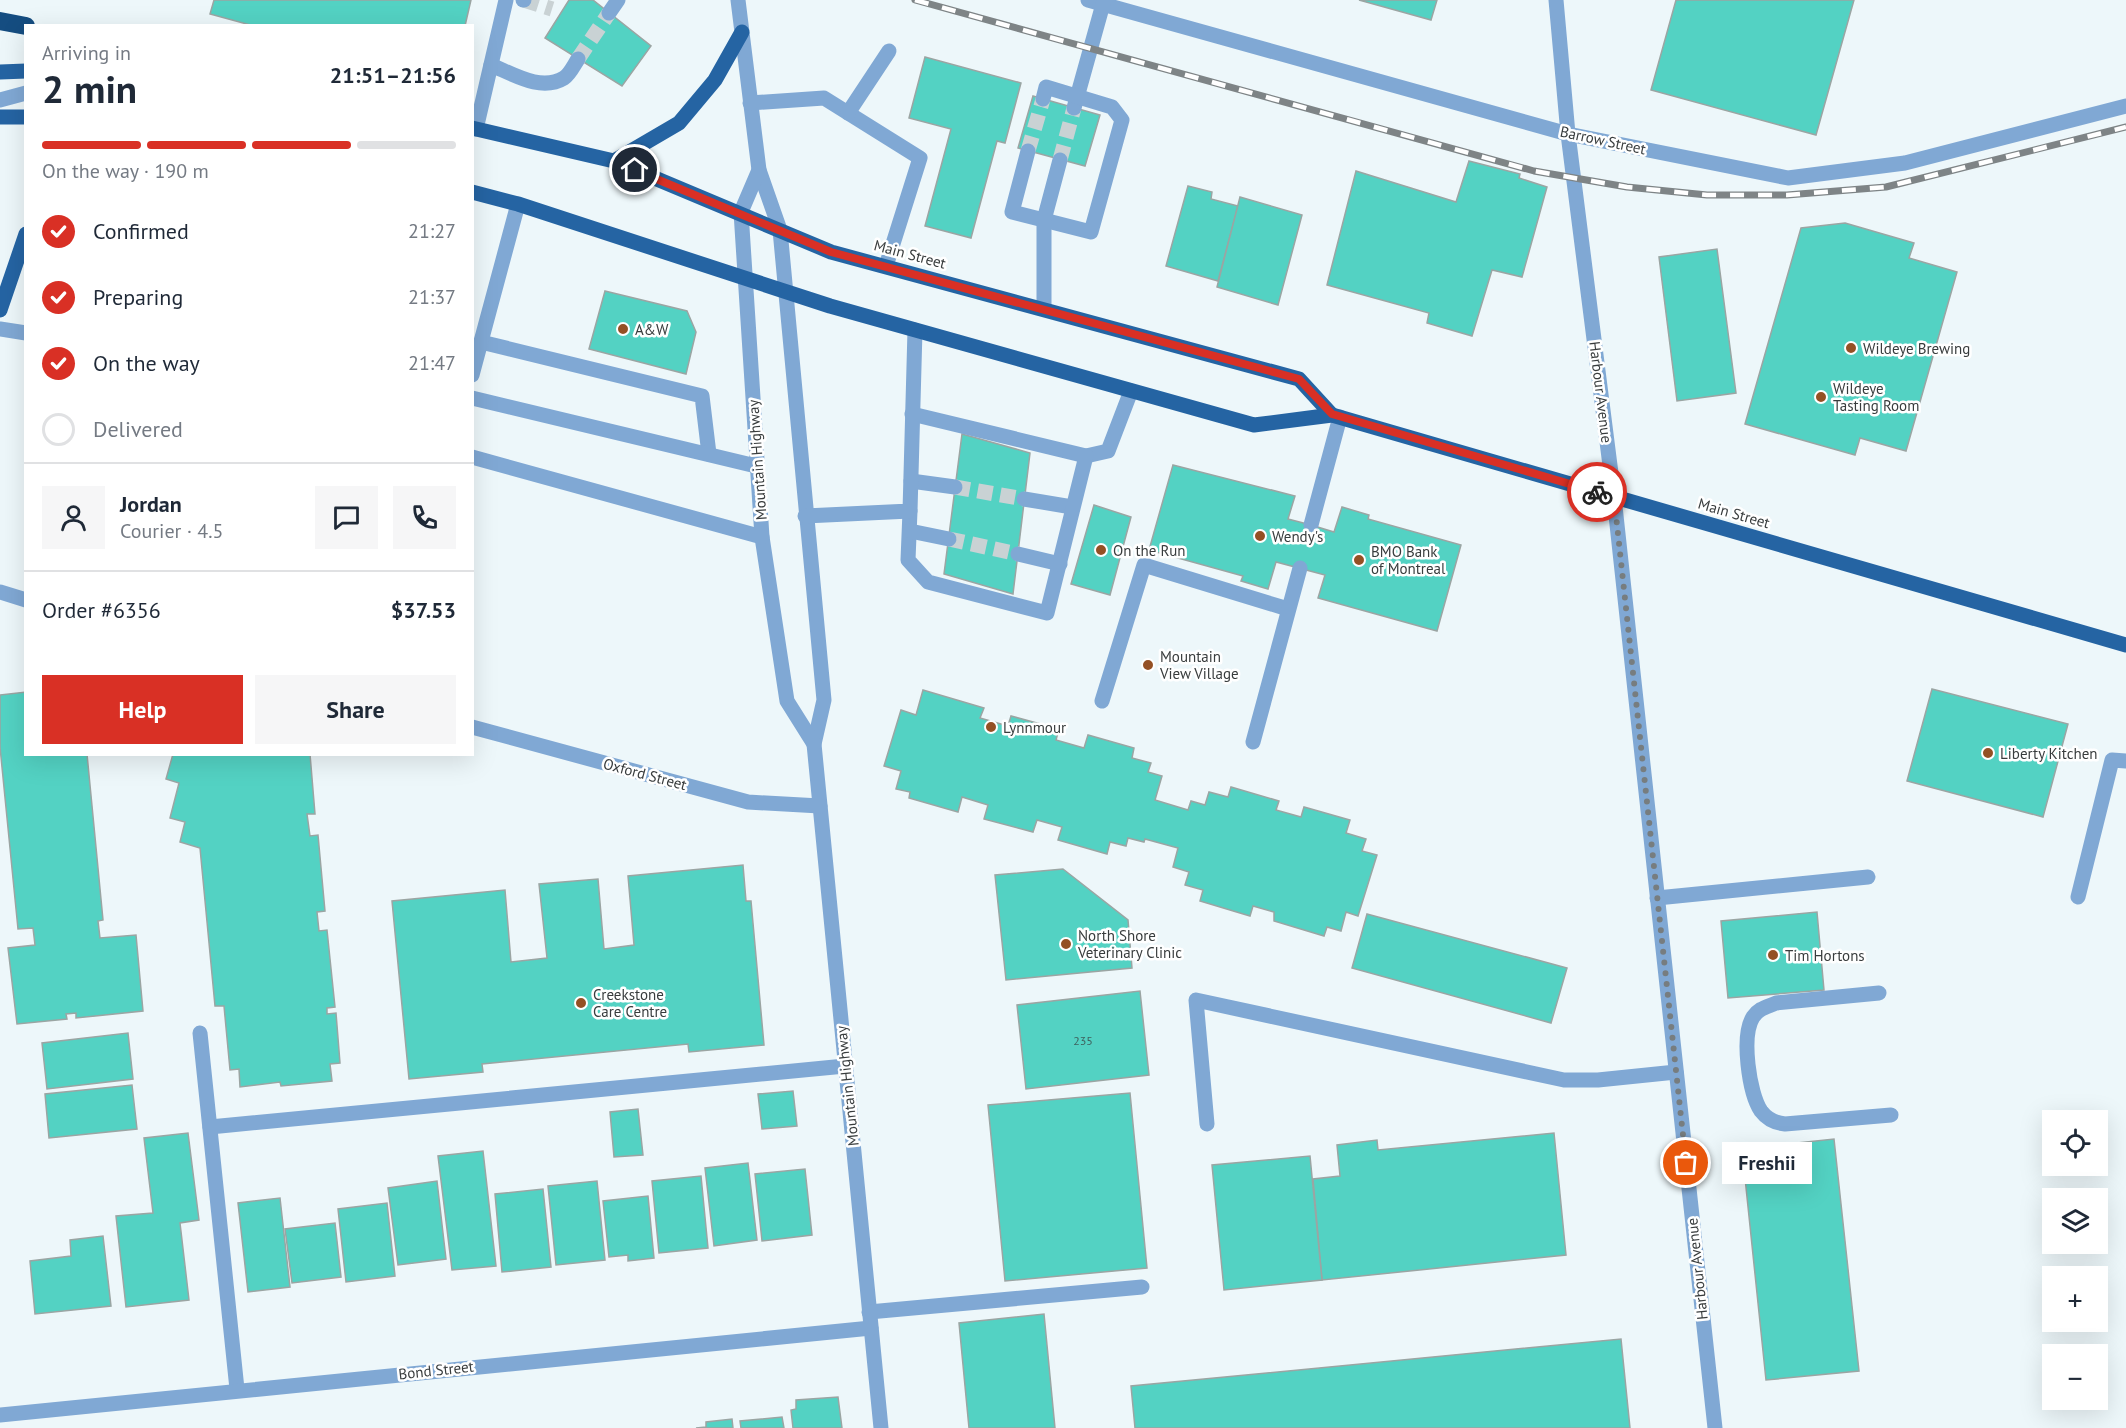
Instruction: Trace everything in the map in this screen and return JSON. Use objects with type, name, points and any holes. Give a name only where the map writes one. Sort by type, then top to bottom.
[{"type":"highway","points":[[0,21],[24,26]]},
{"type":"main road","points":[[614,161],[679,123],[715,80],[742,32]]},
{"type":"main road","points":[[0,117],[24,117]]},
{"type":"main road","name":"Main Street","points":[[474,129],[614,161],[741,212],[831,252],[1299,379],[1336,416]]},
{"type":"main road","name":"Main Street","points":[[474,193],[518,204],[747,281],[1254,425],[1336,416],[2126,645]]},
{"type":"main road","points":[[0,310],[24,240]]},
{"type":"street","points":[[474,129],[506,0]]},
{"type":"street","points":[[609,13],[618,0]]},
{"type":"street","name":"Mountain Highway","points":[[738,0],[759,170],[780,230],[805,516],[824,699],[814,744],[881,1428]]},
{"type":"street","name":"Barrow Street","points":[[1088,0],[1568,134],[1788,178],[1905,163],[2126,106]]},
{"type":"street","name":"Harbour Avenue","points":[[1556,0],[1568,134],[1614,497],[1714,1428]]},
{"type":"street","points":[[1076,102],[1103,4]]},
{"type":"street","points":[[848,113],[889,51]]},
{"type":"street","points":[[491,65],[534,82],[550,83],[565,77],[578,59]]},
{"type":"street","points":[[1028,151],[1012,212],[1091,232],[1122,120],[1112,107],[1076,102],[1046,87],[1043,99]]},
{"type":"street","points":[[0,100],[24,94]]},
{"type":"street","points":[[750,103],[824,98],[920,158],[886,266]]},
{"type":"street","points":[[1044,309],[1044,220],[1060,159]]},
{"type":"street","name":"Mountain Highway","points":[[759,170],[741,212],[762,537],[787,701],[814,744]]},
{"type":"street","points":[[474,368],[518,204]]},
{"type":"street","points":[[0,329],[24,333]]},
{"type":"street","points":[[915,330],[908,560],[928,582],[1047,614],[1086,456]]},
{"type":"street","points":[[481,342],[702,396],[709,454]]},
{"type":"street","points":[[912,414],[1086,456],[1108,451],[1131,391]]},
{"type":"street","points":[[474,398],[756,466]]},
{"type":"street","points":[[1311,525],[1336,416]]},
{"type":"street","points":[[474,458],[762,537]]},
{"type":"street","points":[[910,481],[955,487]]},
{"type":"street","points":[[1024,499],[1072,507]]},
{"type":"street","points":[[805,516],[910,511]]},
{"type":"street","points":[[910,531],[949,538]]},
{"type":"street","points":[[1018,554],[1060,564]]},
{"type":"street","points":[[1102,701],[1144,565],[1288,609]]},
{"type":"street","points":[[1253,742],[1300,568]]},
{"type":"street","points":[[0,592],[24,599]]},
{"type":"street","name":"Oxford Street","points":[[474,728],[748,802],[820,806]]},
{"type":"street","points":[[2078,897],[2112,760],[2126,761]]},
{"type":"street","points":[[1657,898],[1868,877]]},
{"type":"street","points":[[1879,993],[1776,1003],[1760,1009],[1752,1019],[1746,1045],[1754,1095],[1761,1111],[1773,1122],[1785,1124],[1891,1115]]},
{"type":"street","points":[[1207,1124],[1196,1000],[1564,1080],[1598,1080],[1676,1072]]},
{"type":"street","points":[[200,1034],[237,1389]]},
{"type":"street","points":[[210,1127],[845,1066]]},
{"type":"street","name":"Bond Street","points":[[0,1415],[870,1320],[1142,1287]]},
{"type":"building","points":[[214,0],[471,0],[465,24],[247,24],[210,14]]},
{"type":"building","points":[[569,0],[593,0],[651,46],[622,86],[545,38]]},
{"type":"building","points":[[1359,0],[1437,0],[1431,20]]},
{"type":"building","points":[[1676,0],[1854,0],[1816,135],[1651,90]]},
{"type":"building","points":[[925,57],[1021,83],[1005,143],[997,141],[971,238],[925,226],[951,129],[909,118]]},
{"type":"building","points":[[1033,96],[1100,115],[1085,166],[1018,148]]},
{"type":"building","points":[[1469,161],[1520,174],[1519,178],[1547,187],[1522,277],[1492,270],[1472,336],[1427,323],[1429,313],[1327,285],[1356,171],[1456,202]]},
{"type":"building","points":[[1188,186],[1212,192],[1211,199],[1238,206],[1218,281],[1166,266]]},
{"type":"building","points":[[1240,197],[1302,215],[1278,305],[1217,287]]},
{"type":"building","name":"Wildeye Brewing","points":[[1845,223],[1914,243],[1909,258],[1957,272],[1906,451],[1860,438],[1855,455],[1745,424],[1801,228]]},
{"type":"building","points":[[1717,249],[1736,393],[1677,401],[1659,257]]},
{"type":"building","points":[[605,291],[687,311],[696,332],[686,374],[589,349]]},
{"type":"building","points":[[962,434],[1030,453],[1013,594],[944,574]]},
{"type":"building","points":[[1173,465],[1295,496],[1288,519],[1334,532],[1342,507],[1369,515],[1368,519],[1461,545],[1437,631],[1318,598],[1325,575],[1276,562],[1268,589],[1241,581],[1243,576],[1149,550]]},
{"type":"building","name":"On the Run","points":[[1094,505],[1131,517],[1110,595],[1071,584]]},
{"type":"building","name":"Liberty Kitchen","points":[[1932,689],[2068,724],[2043,817],[1907,781]]},
{"type":"building","points":[[923,690],[984,708],[980,718],[1008,726],[1011,716],[1059,729],[1056,740],[1084,748],[1088,735],[1134,748],[1132,758],[1151,763],[1148,772],[1162,776],[1155,800],[1188,810],[1191,801],[1205,805],[1209,792],[1228,797],[1231,787],[1279,801],[1276,810],[1301,817],[1304,807],[1350,820],[1346,833],[1366,839],[1362,851],[1377,855],[1358,916],[1346,912],[1341,931],[1327,927],[1324,936],[1274,921],[1274,912],[1253,906],[1250,916],[1200,901],[1203,890],[1185,885],[1189,872],[1173,867],[1178,848],[1145,839],[1144,842],[1128,838],[1126,846],[1110,842],[1107,854],[1058,840],[1062,827],[1037,820],[1033,832],[984,819],[988,805],[962,797],[958,812],[909,798],[910,792],[896,789],[901,771],[884,766],[901,710],[916,715]]},
{"type":"building","points":[[24,692],[24,756],[87,756],[103,920],[98,921],[100,938],[136,935],[143,1011],[76,1018],[76,1013],[66,1014],[67,1019],[17,1024],[8,948],[35,945],[33,928],[18,929],[0,747],[0,695]]},
{"type":"building","points":[[172,756],[310,756],[315,814],[307,814],[310,836],[318,835],[325,911],[317,912],[319,931],[327,930],[335,1007],[327,1008],[327,1014],[336,1013],[340,1063],[330,1064],[332,1081],[281,1086],[280,1082],[240,1087],[239,1069],[230,1070],[224,1006],[215,1006],[200,848],[180,842],[185,822],[170,818],[179,783],[166,779]]},
{"type":"building","name":"Creekstone Care Centre","points":[[743,865],[746,901],[751,901],[764,1045],[689,1052],[688,1044],[482,1064],[483,1072],[409,1079],[392,901],[505,890],[511,962],[547,958],[539,884],[598,879],[604,949],[634,945],[628,876]]},
{"type":"building","name":"North Shore Veterinary Clinic","points":[[1063,869],[1128,920],[1132,968],[1006,980],[995,875]]},
{"type":"building","name":"Tim Hortons","points":[[1817,912],[1824,990],[1728,998],[1721,921]]},
{"type":"building","points":[[1367,914],[1567,968],[1551,1023],[1352,968]]},
{"type":"building","points":[[1140,991],[1149,1075],[1026,1089],[1017,1005]]},
{"type":"building","points":[[128,1033],[133,1079],[47,1089],[42,1043]]},
{"type":"building","points":[[132,1085],[137,1129],[49,1138],[45,1094]]},
{"type":"building","points":[[793,1091],[797,1126],[762,1129],[758,1094]]},
{"type":"building","points":[[1130,1093],[1147,1268],[1005,1281],[988,1105]]},
{"type":"building","points":[[638,1109],[643,1155],[614,1157],[610,1112]]},
{"type":"building","points":[[188,1133],[199,1220],[180,1223],[189,1300],[126,1307],[116,1216],[153,1213],[144,1138]]},
{"type":"building","points":[[1554,1133],[1566,1255],[1322,1280],[1313,1179],[1340,1176],[1337,1145],[1377,1140],[1378,1150]]},
{"type":"building","points":[[1834,1139],[1859,1371],[1766,1380],[1742,1149]]},
{"type":"building","points":[[483,1151],[496,1266],[452,1270],[438,1156]]},
{"type":"building","points":[[1310,1156],[1322,1280],[1224,1290],[1212,1165]]},
{"type":"building","points":[[748,1163],[757,1240],[714,1246],[705,1168]]},
{"type":"building","points":[[805,1169],[812,1235],[762,1241],[755,1174]]},
{"type":"building","points":[[701,1176],[708,1248],[659,1253],[652,1181]]},
{"type":"building","points":[[437,1181],[446,1259],[398,1265],[388,1188]]},
{"type":"building","points":[[597,1181],[605,1260],[556,1265],[548,1186]]},
{"type":"building","points":[[543,1189],[551,1267],[502,1272],[495,1194]]},
{"type":"building","points":[[648,1196],[654,1258],[628,1261],[628,1255],[609,1257],[603,1201]]},
{"type":"building","points":[[280,1198],[290,1287],[248,1292],[238,1203]]},
{"type":"building","points":[[387,1203],[395,1276],[346,1282],[338,1209]]},
{"type":"building","points":[[335,1223],[341,1277],[292,1283],[285,1229]]},
{"type":"building","points":[[103,1236],[111,1306],[35,1314],[30,1261],[71,1256],[70,1240]]},
{"type":"building","points":[[1044,1314],[1055,1428],[969,1428],[959,1323]]},
{"type":"building","points":[[1621,1339],[1630,1428],[1135,1428],[1131,1386]]},
{"type":"building","points":[[838,1397],[842,1428],[793,1428],[791,1410],[796,1409],[796,1400]]},
{"type":"building","points":[[782,1417],[784,1428],[741,1428],[740,1421]]},
{"type":"building","points":[[732,1419],[733,1428],[696,1428],[706,1427],[706,1422]]},
{"type":"tunnel","points":[[524,0],[552,9]]},
{"type":"tunnel","points":[[578,59],[609,13]]},
{"type":"tunnel","points":[[1028,151],[1043,99]]},
{"type":"tunnel","points":[[1060,160],[1074,108]]},
{"type":"tunnel","points":[[955,487],[1024,499]]},
{"type":"tunnel","points":[[949,539],[1018,554]]},
{"type":"railway","points":[[915,0],[1534,171],[1627,187],[1707,195],[1787,195],[1886,187],[2126,127]]},
{"type":"way so far","points":[[1597,492],[1614,497],[1686,1163]]},
{"type":"place","name":"A&W","points":[[623,329]]},
{"type":"place","name":"Wildeye Brewing","points":[[1851,348]]},
{"type":"place","name":"Wildeye Tasting Room","points":[[1821,397]]},
{"type":"place","name":"Wendy's","points":[[1260,536]]},
{"type":"place","name":"On the Run","points":[[1101,550]]},
{"type":"place","name":"BMO Bank of Montreal","points":[[1359,560]]},
{"type":"place","name":"Mountain View Village","points":[[1148,665]]},
{"type":"place","name":"Lynnmour","points":[[991,727]]},
{"type":"place","name":"Liberty Kitchen","points":[[1988,753]]},
{"type":"place","name":"North Shore Veterinary Clinic","points":[[1066,944]]},
{"type":"place","name":"Tim Hortons","points":[[1773,955]]},
{"type":"place","name":"Creekstone Care Centre","points":[[581,1003]]},
{"type":"place","name":"Freshii","points":[[1686,1163]]},
{"type":"route","points":[[635,170],[741,212],[831,252],[1299,379],[1332,414],[1597,492]]}]
